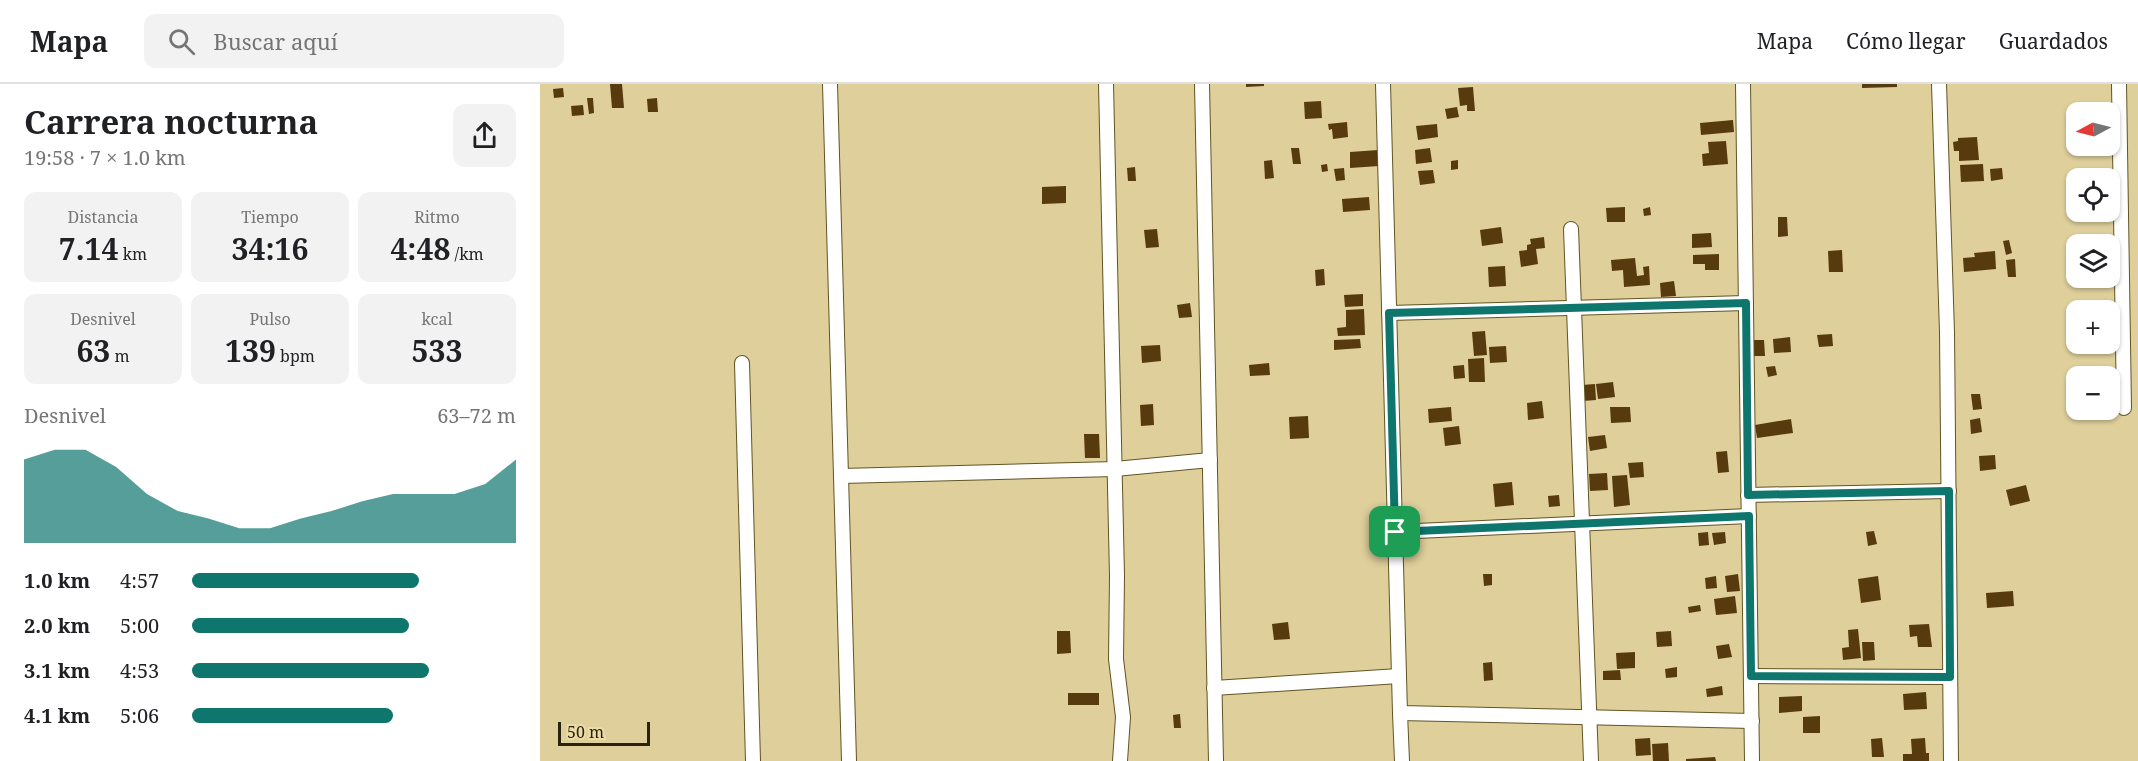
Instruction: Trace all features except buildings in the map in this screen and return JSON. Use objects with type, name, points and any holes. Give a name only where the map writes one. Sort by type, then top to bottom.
[{"type":"street","points":[[830,84],[849,761]]},
{"type":"street","points":[[1106,84],[1117,576],[1116,659],[1123,717],[1120,761]]},
{"type":"street","points":[[1202,84],[1216,761]]},
{"type":"street","points":[[1383,84],[1402,761]]},
{"type":"street","points":[[1743,84],[1752,761]]},
{"type":"street","points":[[1939,84],[1947,332],[1951,761]]},
{"type":"street","points":[[2119,84],[2124,408]]},
{"type":"street","points":[[1570,229],[1591,761]]},
{"type":"street","points":[[1389,313],[1746,303]]},
{"type":"street","points":[[742,363],[753,761]]},
{"type":"street","points":[[841,476],[1115,469],[1210,460]]},
{"type":"street","points":[[1748,495],[1949,491]]},
{"type":"street","points":[[1395,532],[1749,516]]},
{"type":"street","points":[[1214,688],[1399,676]]},
{"type":"street","points":[[1751,676],[1950,677]]},
{"type":"street","points":[[1400,713],[1752,721]]},
{"type":"route","points":[[1746,303],[1748,495],[1949,491],[1950,677],[1751,676],[1749,516],[1395,532],[1389,313],[1746,303]]}]
